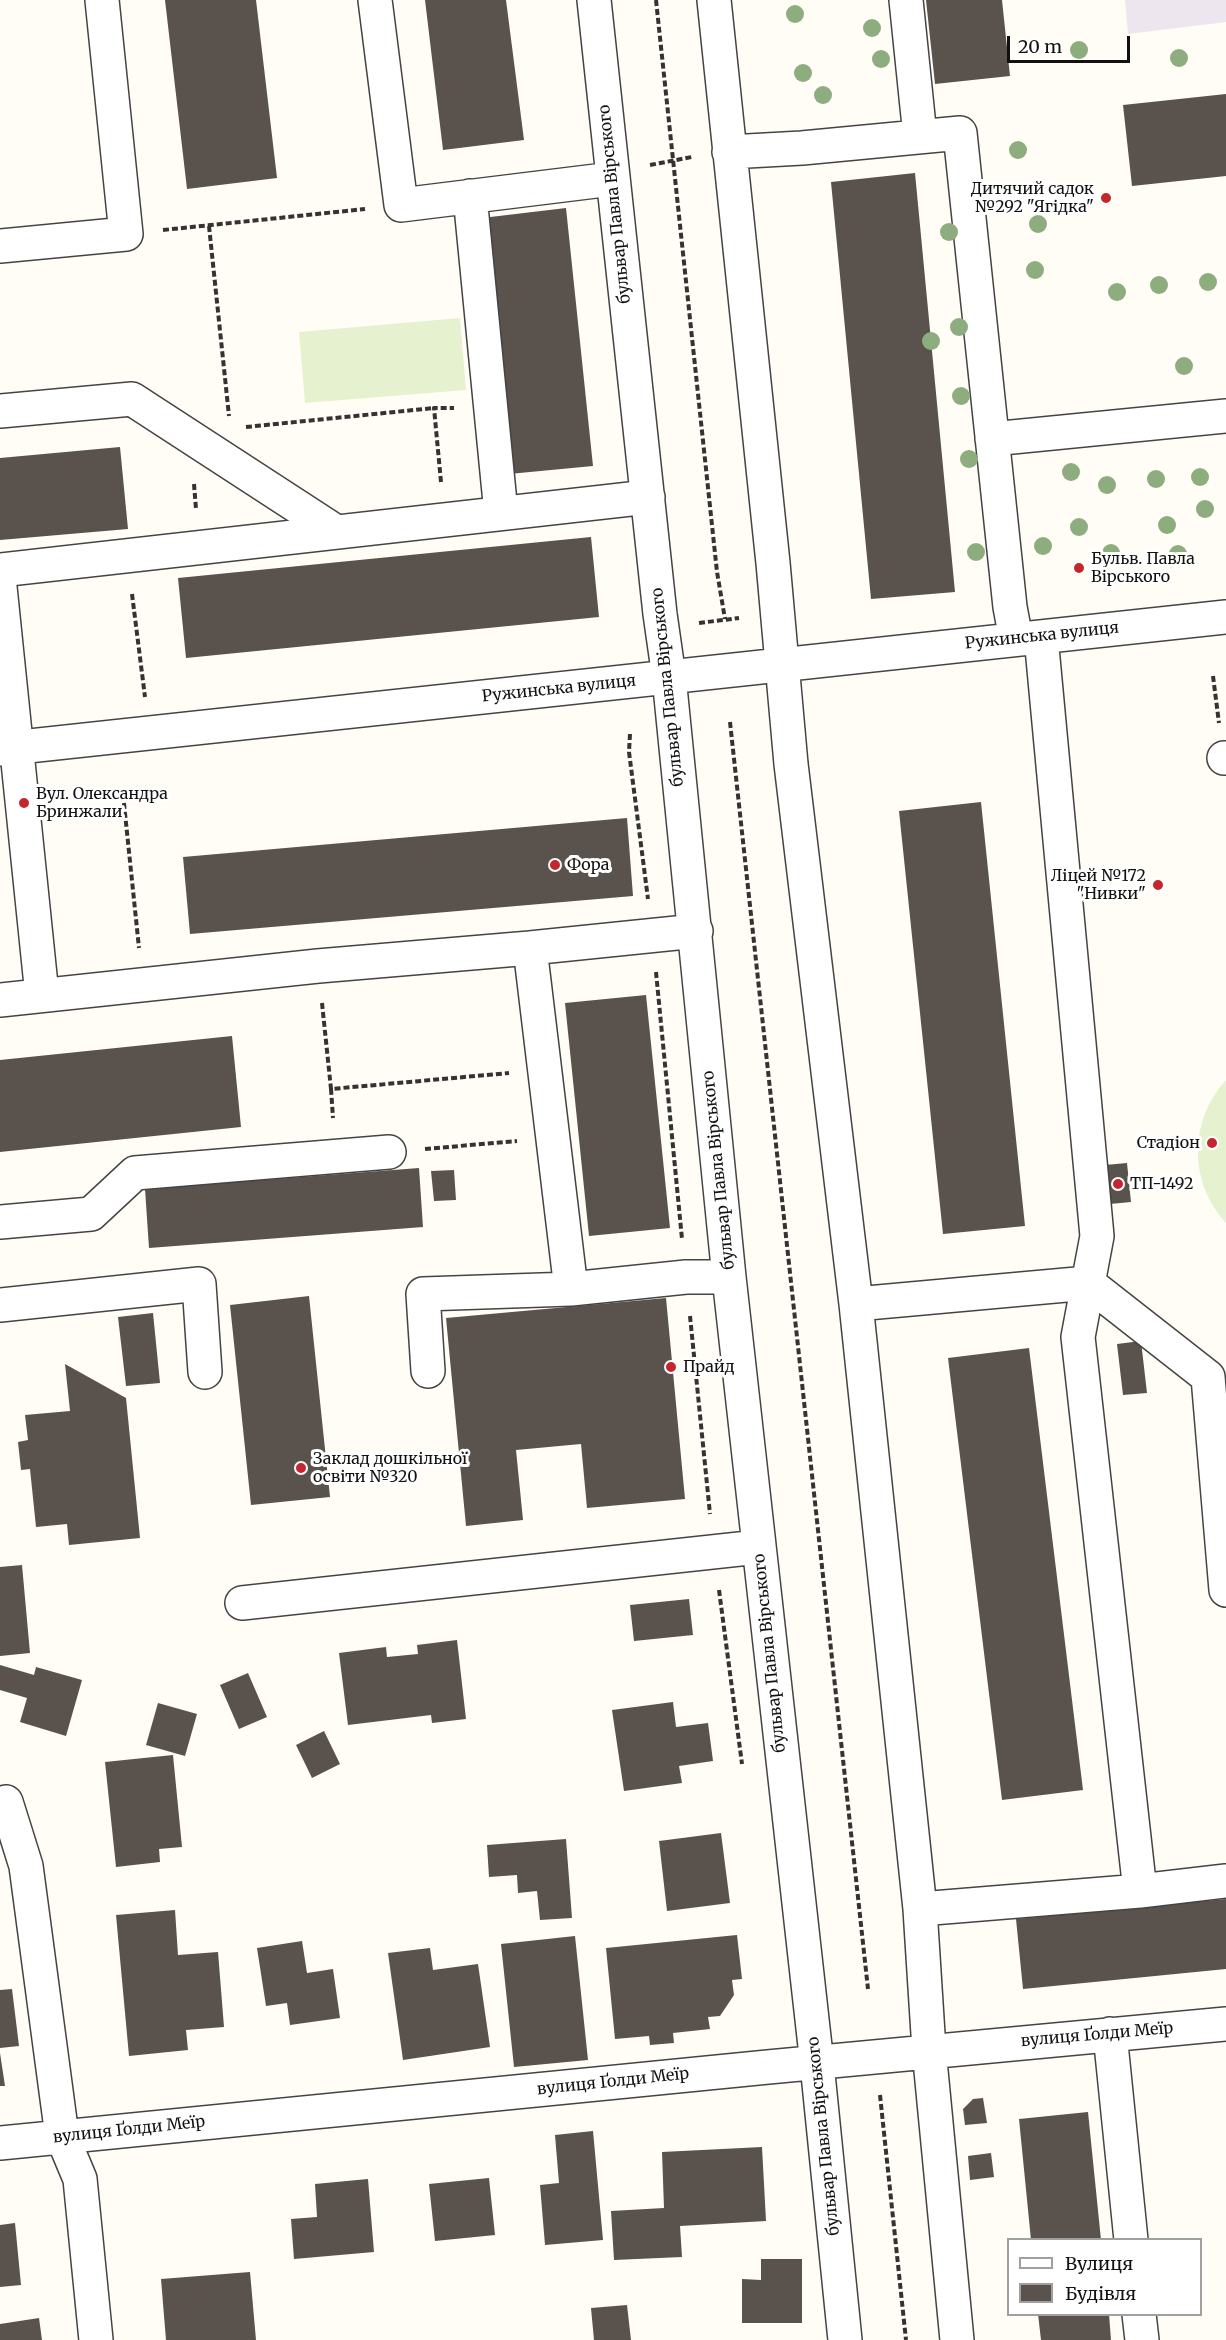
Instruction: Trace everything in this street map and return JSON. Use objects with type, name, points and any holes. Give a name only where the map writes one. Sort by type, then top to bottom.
[{"type":"street","points":[[0,246],[126,234],[102,0]]},
{"type":"street","points":[[375,0],[401,205],[612,179]]},
{"type":"street","name":"бульвар Павла Вірського","points":[[594,0],[660,614],[669,677],[729,1277],[817,2064],[845,2340]]},
{"type":"street","points":[[714,0],[773,563],[793,788],[856,1304],[920,1909],[929,2050],[957,2340]]},
{"type":"street","points":[[906,0],[920,136]]},
{"type":"street","points":[[729,152],[960,133],[1010,607],[1029,638],[1098,1236],[1078,1337],[1140,1891]]},
{"type":"street","points":[[470,196],[501,513]]},
{"type":"street","points":[[0,411],[132,399],[335,531]]},
{"type":"street","points":[[992,439],[1226,416]]},
{"type":"street","points":[[0,570],[648,497]]},
{"type":"street","points":[[0,586],[8,748],[42,995]]},
{"type":"street","name":"Ружинська вулиця","points":[[8,748],[1226,617]]},
{"type":"street","points":[[0,1000],[318,966],[696,931]]},
{"type":"street","points":[[530,948],[571,1288]]},
{"type":"street","points":[[0,1222],[91,1214],[135,1173],[389,1152]]},
{"type":"street","points":[[428,1371],[423,1294],[571,1288],[686,1277],[729,1277]]},
{"type":"street","points":[[856,1304],[1088,1283],[1217,1378],[1226,1590]]},
{"type":"street","points":[[0,1305],[199,1284],[205,1372]]},
{"type":"street","points":[[242,1603],[758,1547]]},
{"type":"street","points":[[6,1802],[26,1866],[62,2136],[80,2179],[96,2340]]},
{"type":"street","points":[[920,1909],[1140,1891],[1226,1881]]},
{"type":"street","name":"вулиця Ґолди Меїр","points":[[0,2143],[817,2064],[929,2050],[1226,2024]]},
{"type":"street","points":[[1110,2034],[1131,2238]]},
{"type":"street","points":[[1139,2316],[1142,2340]]},
{"type":"path","points":[[656,0],[717,572],[724,619]]},
{"type":"path","points":[[612,179],[657,162],[729,152]]},
{"type":"path","points":[[126,234],[401,205]]},
{"type":"path","points":[[209,226],[230,428]]},
{"type":"path","points":[[434,408],[444,519]]},
{"type":"path","points":[[200,546],[190,438],[230,428],[434,408],[491,408]]},
{"type":"path","points":[[126,554],[145,697]]},
{"type":"path","points":[[696,623],[740,618]]},
{"type":"path","points":[[730,722],[868,1989]]},
{"type":"path","points":[[630,734],[629,752],[652,935],[714,1551],[744,1775]]},
{"type":"path","points":[[123,794],[143,985]]},
{"type":"path","points":[[318,966],[331,1089],[545,1070]]},
{"type":"path","points":[[389,1152],[553,1138]]},
{"type":"path","points":[[880,2094],[906,2340]]},
{"type":"shaded area","points":[[1125,0],[1226,0],[1226,22],[1128,34]]},
{"type":"green space","points":[[460,318],[466,390],[305,403],[299,332]]},
{"type":"green space","name":"Стадіон","points":[[1226,1080],[1226,1223],[1214,1207],[1205,1189],[1198,1151],[1205,1113]]},
{"type":"building","points":[[165,0],[256,0],[277,178],[187,189]]},
{"type":"building","points":[[425,0],[506,0],[524,140],[443,150]]},
{"type":"building","points":[[926,0],[1002,0],[1010,76],[935,84]]},
{"type":"building","points":[[1226,94],[1226,176],[1132,186],[1123,105]]},
{"type":"building","points":[[915,173],[955,592],[871,599],[831,182]]},
{"type":"building","points":[[566,208],[593,466],[509,474],[482,218]]},
{"type":"building","points":[[120,447],[128,529],[0,540],[0,458]]},
{"type":"building","points":[[591,537],[599,617],[186,658],[178,578]]},
{"type":"building","points":[[981,802],[1025,1226],[943,1234],[899,811]]},
{"type":"building","points":[[627,818],[633,896],[190,934],[183,857]]},
{"type":"building","points":[[646,995],[670,1228],[589,1236],[565,1003]]},
{"type":"building","points":[[232,1036],[241,1127],[0,1152],[0,1060]]},
{"type":"building","name":"ТП-1492","points":[[1127,1163],[1131,1202],[1110,1204],[1105,1165]]},
{"type":"building","points":[[419,1168],[423,1227],[149,1248],[145,1189]]},
{"type":"building","points":[[454,1170],[456,1200],[434,1201],[431,1171]]},
{"type":"building","points":[[309,1296],[330,1497],[251,1505],[230,1305]]},
{"type":"building","points":[[666,1298],[685,1499],[587,1508],[581,1444],[516,1450],[523,1520],[466,1526],[446,1318]]},
{"type":"building","points":[[153,1313],[160,1383],[126,1386],[118,1317]]},
{"type":"building","points":[[1141,1341],[1147,1393],[1123,1395],[1117,1344]]},
{"type":"building","points":[[1029,1348],[1083,1790],[1002,1800],[948,1358]]},
{"type":"building","points":[[65,1364],[126,1398],[140,1538],[69,1545],[67,1524],[36,1527],[30,1469],[21,1470],[18,1442],[28,1440],[25,1415],[70,1411]]},
{"type":"building","points":[[22,1565],[30,1653],[0,1656],[0,1567]]},
{"type":"building","points":[[689,1599],[693,1635],[634,1641],[630,1605]]},
{"type":"building","points":[[457,1640],[466,1719],[432,1723],[431,1715],[348,1725],[339,1653],[386,1647],[387,1657],[418,1654],[417,1645]]},
{"type":"building","points":[[0,1665],[34,1675],[36,1667],[82,1680],[66,1736],[20,1722],[27,1698],[0,1690]]},
{"type":"building","points":[[248,1673],[267,1717],[239,1729],[220,1685]]},
{"type":"building","points":[[673,1702],[676,1727],[708,1723],[713,1761],[679,1766],[682,1783],[624,1791],[612,1710]]},
{"type":"building","points":[[158,1703],[197,1714],[185,1756],[146,1745]]},
{"type":"building","points":[[324,1731],[340,1764],[312,1778],[296,1745]]},
{"type":"building","points":[[173,1755],[182,1847],[159,1849],[160,1862],[116,1867],[105,1762]]},
{"type":"building","points":[[721,1833],[730,1903],[667,1911],[659,1841]]},
{"type":"building","points":[[566,1839],[572,1918],[540,1920],[537,1891],[518,1893],[517,1875],[489,1877],[487,1845]]},
{"type":"building","points":[[1226,1899],[1226,1969],[1023,1989],[1016,1919]]},
{"type":"building","points":[[175,1910],[178,1955],[218,1952],[224,2027],[186,2030],[188,2050],[129,2056],[116,1915]]},
{"type":"building","points":[[737,1935],[742,1979],[732,1980],[734,1995],[720,2016],[708,2017],[710,2029],[673,2033],[674,2043],[650,2045],[649,2036],[615,2039],[606,1948]]},
{"type":"building","points":[[575,1936],[588,2060],[514,2067],[501,1944]]},
{"type":"building","points":[[302,1941],[307,1973],[333,1969],[340,2018],[290,2025],[287,2003],[266,2006],[257,1948]]},
{"type":"building","points":[[430,1948],[433,1970],[478,1964],[490,2047],[403,2060],[388,1953]]},
{"type":"building","points":[[12,1989],[19,2046],[0,2048],[0,1990]]},
{"type":"building","points":[[0,2053],[5,2086],[0,2086]]},
{"type":"building","points":[[983,2098],[987,2123],[965,2125],[963,2109],[973,2099]]},
{"type":"building","points":[[1088,2112],[1101,2238],[1031,2238],[1019,2119]]},
{"type":"building","points":[[593,2131],[603,2240],[545,2245],[540,2185],[559,2183],[555,2135]]},
{"type":"building","points":[[762,2147],[766,2221],[680,2226],[682,2257],[614,2260],[611,2211],[664,2208],[662,2152]]},
{"type":"building","points":[[991,2153],[994,2177],[970,2180],[968,2156]]},
{"type":"building","points":[[489,2178],[495,2235],[435,2241],[429,2184]]},
{"type":"building","points":[[368,2179],[374,2252],[294,2259],[291,2219],[317,2217],[315,2184]]},
{"type":"building","points":[[15,2223],[21,2285],[0,2287],[0,2225]]},
{"type":"building","points":[[761,2259],[802,2259],[802,2323],[742,2323],[742,2279],[761,2280]]},
{"type":"building","points":[[250,2272],[256,2340],[166,2340],[161,2279]]},
{"type":"building","points":[[627,2305],[631,2340],[594,2340],[591,2308]]},
{"type":"building","points":[[1038,2316],[1109,2316],[1111,2340],[1041,2340]]},
{"type":"building","points":[[39,2318],[42,2340],[0,2340],[0,2324]]},
{"type":"place","name":"Дитячий садок №292 \"Ягідка\"","points":[[1106,198]]},
{"type":"place","name":"Бульв. Павла Вірського","points":[[1079,568]]},
{"type":"place","name":"Вул. Олександра Бринжали","points":[[24,803]]},
{"type":"place","name":"Фора","points":[[555,865]]},
{"type":"place","name":"Ліцей №172 \"Нивки\"","points":[[1158,885]]},
{"type":"place","name":"Стадіон","points":[[1212,1143]]},
{"type":"place","name":"ТП-1492","points":[[1118,1184]]},
{"type":"place","name":"Прайд","points":[[671,1367]]},
{"type":"place","name":"Заклад дошкільної освіти №320","points":[[301,1468]]}]
